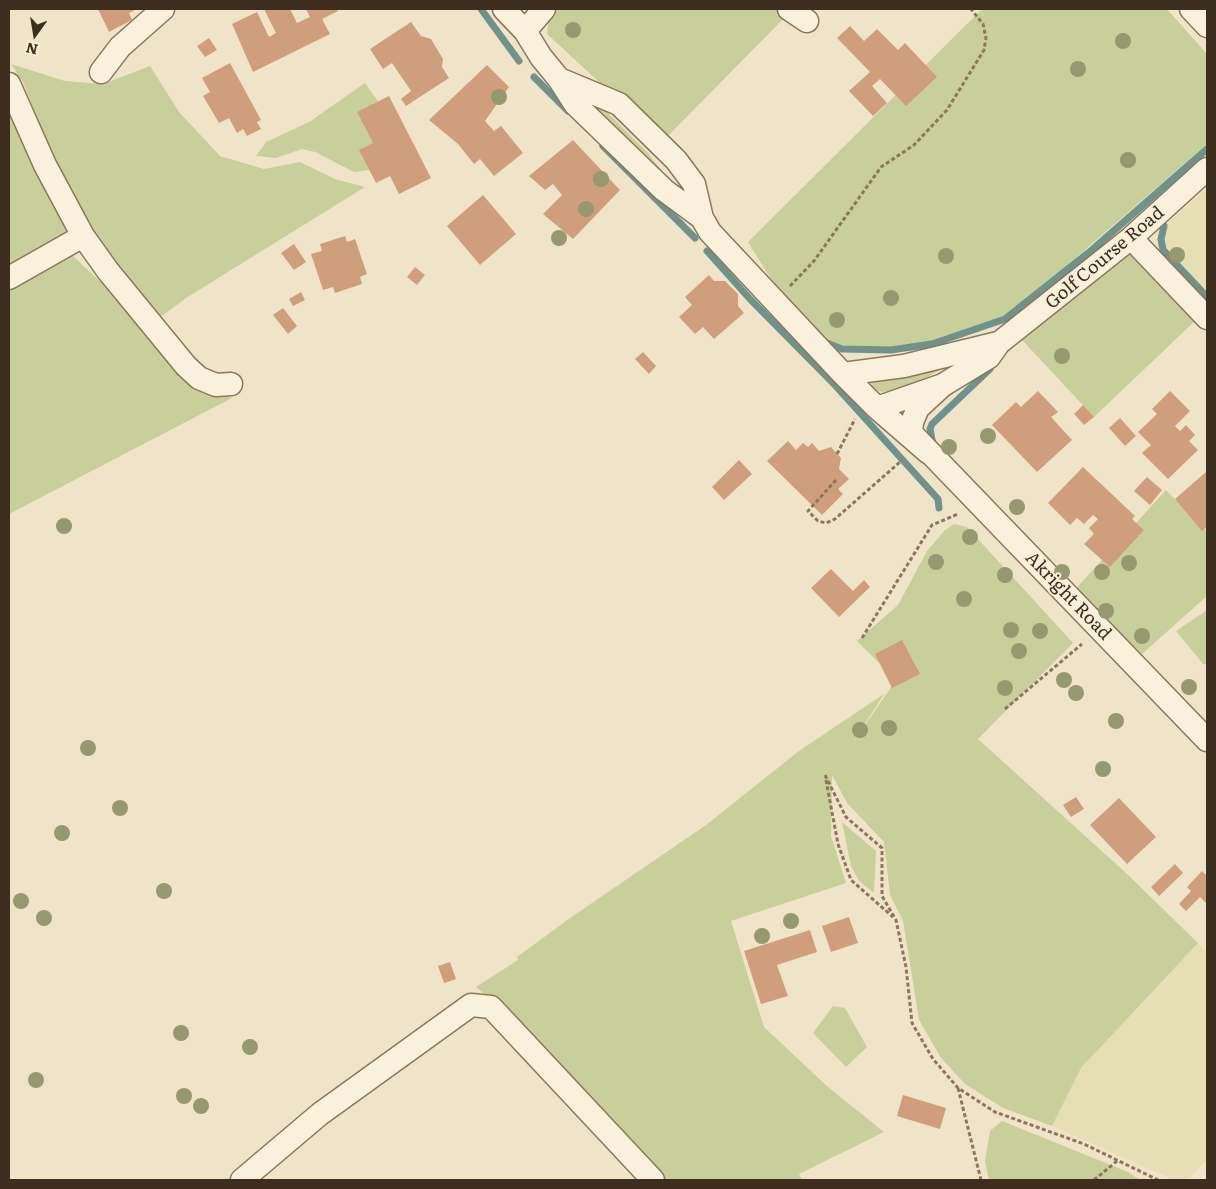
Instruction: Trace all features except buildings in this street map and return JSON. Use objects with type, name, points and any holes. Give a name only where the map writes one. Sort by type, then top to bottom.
[{"type":"street","points":[[101,72],[120,47],[163,9]]},
{"type":"street","points":[[504,9],[525,31],[541,58],[559,79],[576,104],[641,169],[680,203],[702,218]]},
{"type":"street","points":[[525,31],[544,9]]},
{"type":"street","points":[[1191,9],[1207,26]]},
{"type":"street","points":[[559,79],[619,104],[654,137],[676,160],[694,184],[702,218],[710,232],[843,374],[867,412],[929,453]]},
{"type":"street","points":[[9,84],[45,165],[83,236],[108,271],[186,366],[200,378],[216,385],[231,384]]},
{"type":"street","name":"Golf Course Road","points":[[867,412],[943,385],[989,357],[999,343],[1131,238],[1207,169]]},
{"type":"street","points":[[9,278],[83,236]]},
{"type":"street","points":[[1131,238],[1207,318]]},
{"type":"street","name":"Golf Course Road","points":[[843,374],[904,366],[999,343]]},
{"type":"street","points":[[929,453],[911,433],[912,422],[918,408],[943,385]]},
{"type":"street","name":"Akright Road","points":[[929,453],[1207,740]]},
{"type":"street","points":[[242,1180],[320,1114],[470,1005],[491,1007],[653,1180]]},
{"type":"path","points":[[776,301],[814,261],[881,167],[914,145],[947,110],[984,50],[986,38],[983,24],[971,9]]},
{"type":"path","points":[[837,454],[867,412]]},
{"type":"path","points":[[836,480],[808,511],[818,521],[826,523],[835,519],[900,462]]},
{"type":"path","points":[[862,638],[932,525],[979,504]]},
{"type":"path","points":[[1005,709],[1100,629]]},
{"type":"path","points":[[896,920],[851,880],[838,844],[825,775],[846,817],[882,848],[882,896],[896,920],[906,967],[912,1023],[933,1059],[958,1088],[996,1112],[1084,1144],[1158,1180]]},
{"type":"path","points":[[958,1088],[981,1180]]},
{"type":"path","points":[[1094,1180],[1118,1161]]},
{"type":"shaded area","points":[[1207,188],[1207,297],[1163,250],[1161,239],[1164,226]]},
{"type":"shaded area","points":[[1198,943],[1207,953],[1207,1160],[1187,1180],[1174,1180],[1052,1126],[1081,1068]]},
{"type":"green space","points":[[557,9],[793,9],[663,141],[547,34],[549,18]]},
{"type":"green space","points":[[982,9],[1167,9],[1207,54],[1207,144],[1005,319],[915,350],[860,351],[835,347],[808,324],[769,276],[748,242]]},
{"type":"green space","points":[[11,64],[65,81],[103,84],[150,66],[179,112],[220,156],[264,169],[300,162],[335,179],[365,187],[186,298],[158,319],[119,282],[48,146],[23,82]]},
{"type":"green space","points":[[9,79],[59,206],[72,255],[126,306],[193,384],[232,398],[9,514]]},
{"type":"green space","points":[[365,83],[393,123],[370,170],[354,172],[315,152],[302,149],[276,158],[256,156],[266,142],[309,122]]},
{"type":"green space","points":[[571,88],[605,110],[648,153],[681,196]]},
{"type":"green space","points":[[1130,255],[1140,259],[1196,320],[1094,417],[1022,340]]},
{"type":"green space","points":[[947,365],[928,377],[898,389],[882,392],[873,389],[871,383],[875,376]]},
{"type":"green space","points":[[1166,490],[1207,532],[1207,596],[1132,663],[1069,596]]},
{"type":"green space","points":[[954,524],[967,527],[1073,643],[978,739],[1126,873],[1198,943],[1081,1068],[1052,1126],[1003,1108],[965,1084],[941,1058],[919,1020],[903,921],[890,895],[884,842],[847,803],[832,775],[831,836],[846,883],[731,921],[764,1027],[828,1087],[884,1132],[799,1174],[802,1180],[666,1180],[616,1124],[533,1040],[523,1025],[476,987],[518,960],[517,957],[570,918],[706,825],[799,751],[884,694],[854,741],[896,680],[857,641],[898,605],[927,551],[945,530]]},
{"type":"green space","points":[[1207,610],[1207,664],[1203,664],[1176,631]]},
{"type":"green space","points":[[842,822],[876,851],[874,893],[859,881],[851,866]]},
{"type":"green space","points":[[833,1006],[845,1008],[867,1047],[846,1067],[813,1033]]},
{"type":"green space","points":[[1002,1121],[1128,1172],[1140,1180],[989,1180],[985,1161],[990,1131]]},
{"type":"waterway","points":[[481,9],[519,61]]},
{"type":"waterway","points":[[534,77],[568,111]]},
{"type":"waterway","points":[[603,146],[695,238]]},
{"type":"waterway","points":[[822,341],[842,349],[891,350],[932,344],[1005,319],[1093,249],[1207,149]]},
{"type":"waterway","points":[[1164,226],[1161,239],[1163,250],[1207,297]]},
{"type":"waterway","points":[[707,251],[750,299],[833,383],[938,499],[939,508]]},
{"type":"waterway","points":[[933,445],[930,429],[932,424],[990,369]]}]
